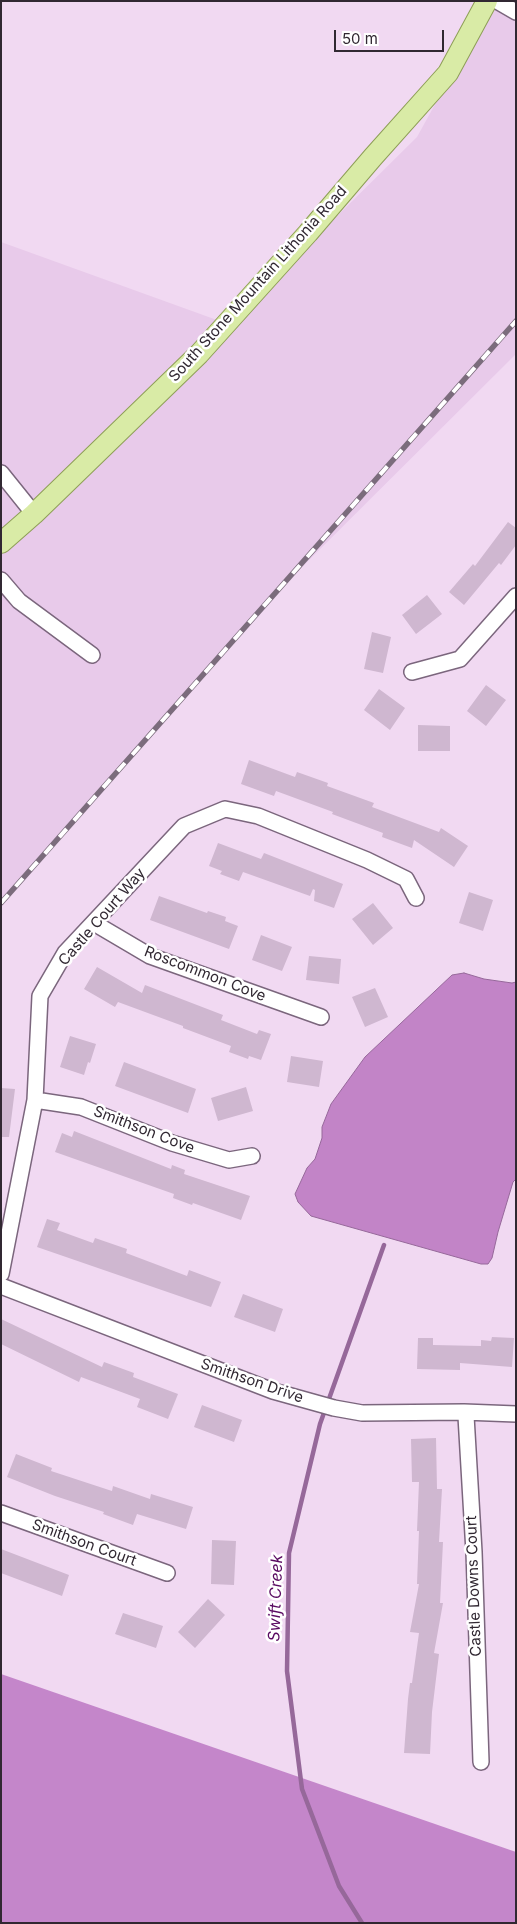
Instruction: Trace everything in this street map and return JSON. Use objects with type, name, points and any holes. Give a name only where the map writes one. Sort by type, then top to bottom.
[{"type":"main road","name":"South Stone Mountain Lithonia Road","points":[[1,543],[34,514],[199,354],[308,233],[448,73],[487,1]]},
{"type":"street","points":[[497,1],[516,12]]},
{"type":"street","points":[[1,473],[34,514]]},
{"type":"street","points":[[1,580],[19,601],[92,655]]},
{"type":"street","points":[[412,672],[460,659],[516,596]]},
{"type":"street","name":"Castle Court Way","points":[[1,1274],[34,1100],[40,996],[65,953],[184,826],[225,809],[258,816],[367,860],[406,879],[416,898]]},
{"type":"street","name":"Roscommon Cove","points":[[94,922],[150,956],[321,1017]]},
{"type":"street","name":"Smithson Cove","points":[[34,1100],[81,1107],[172,1143],[229,1160],[252,1156]]},
{"type":"street","name":"Smithson Drive","points":[[1,1286],[273,1391],[334,1408],[362,1412],[516,1414]]},
{"type":"street","name":"Castle Downs Court","points":[[464,1412],[466,1416],[474,1552],[481,1762]]},
{"type":"street","name":"Smithson Court","points":[[1,1513],[168,1572]]},
{"type":"shaded area","points":[[492,1],[516,1],[516,354],[284,585],[1,903],[1,242],[228,324],[417,137]]},
{"type":"shaded area","points":[[464,973],[484,979],[516,982],[516,1179],[513,1182],[492,1258],[488,1264],[481,1264],[311,1216],[298,1202],[295,1194],[307,1168],[315,1159],[322,1138],[322,1127],[331,1104],[365,1057],[452,975]]},
{"type":"shaded area","points":[[1,1674],[516,1852],[516,1923],[1,1923]]},
{"type":"building","points":[[508,522],[516,528],[516,545],[501,565],[499,563],[464,605],[449,592],[473,564],[475,566]]},
{"type":"building","points":[[427,595],[442,614],[416,634],[402,615]]},
{"type":"building","points":[[372,632],[391,637],[383,673],[364,669]]},
{"type":"building","points":[[486,685],[506,700],[486,726],[467,711]]},
{"type":"building","points":[[379,689],[405,708],[390,730],[364,710]]},
{"type":"building","points":[[418,725],[450,726],[450,751],[418,751]]},
{"type":"building","points":[[249,760],[295,777],[297,772],[328,783],[327,786],[374,803],[372,807],[439,832],[441,828],[468,846],[454,867],[414,840],[412,848],[382,837],[383,833],[332,814],[333,812],[276,791],[274,796],[241,784]]},
{"type":"building","points":[[218,843],[261,859],[264,853],[343,884],[334,908],[314,901],[315,890],[313,889],[310,896],[243,872],[239,881],[220,874],[222,871],[209,866]]},
{"type":"building","points":[[469,892],[493,900],[483,931],[459,923]]},
{"type":"building","points":[[159,896],[207,913],[208,911],[226,917],[225,921],[238,926],[229,949],[150,920]]},
{"type":"building","points":[[373,903],[393,928],[373,945],[352,919]]},
{"type":"building","points":[[261,935],[292,947],[282,971],[252,960]]},
{"type":"building","points":[[309,956],[341,959],[339,984],[306,980]]},
{"type":"building","points":[[97,967],[142,993],[145,985],[223,1015],[221,1020],[257,1034],[259,1030],[271,1034],[261,1060],[249,1056],[248,1059],[229,1052],[231,1046],[118,1002],[115,1007],[84,989]]},
{"type":"building","points":[[375,988],[388,1017],[365,1027],[352,997]]},
{"type":"building","points":[[70,1036],[96,1044],[84,1075],[60,1067]]},
{"type":"building","points":[[291,1056],[323,1061],[319,1087],[287,1082]]},
{"type":"building","points":[[124,1062],[196,1089],[188,1113],[115,1086]]},
{"type":"building","points":[[246,1087],[253,1111],[218,1121],[211,1098]]},
{"type":"building","points":[[1,1088],[15,1089],[9,1137],[1,1137]]},
{"type":"building","points":[[74,1131],[171,1169],[172,1165],[185,1170],[184,1174],[250,1196],[241,1220],[193,1203],[192,1205],[173,1198],[174,1194],[55,1152],[62,1133],[72,1137]]},
{"type":"building","points":[[47,1219],[60,1223],[57,1230],[93,1243],[95,1238],[127,1249],[126,1253],[187,1276],[189,1270],[221,1282],[211,1307],[37,1247]]},
{"type":"building","points":[[243,1294],[283,1309],[275,1332],[234,1317]]},
{"type":"building","points":[[1,1319],[102,1367],[104,1362],[134,1373],[133,1377],[178,1394],[168,1419],[137,1407],[140,1399],[81,1377],[79,1382],[1,1344]]},
{"type":"building","points":[[492,1337],[514,1338],[512,1367],[460,1363],[460,1370],[417,1369],[418,1338],[433,1338],[433,1345],[481,1346],[481,1340],[491,1341]]},
{"type":"building","points":[[202,1405],[242,1420],[234,1442],[194,1427]]},
{"type":"building","points":[[436,1438],[437,1489],[442,1489],[439,1542],[443,1542],[440,1603],[443,1603],[434,1653],[439,1654],[432,1712],[430,1754],[404,1753],[410,1683],[412,1683],[419,1633],[410,1632],[419,1584],[417,1584],[419,1531],[417,1531],[419,1482],[412,1482],[411,1439]]},
{"type":"building","points":[[16,1454],[52,1468],[51,1471],[112,1491],[113,1486],[150,1499],[151,1494],[193,1507],[186,1529],[137,1514],[133,1525],[103,1514],[104,1512],[55,1496],[7,1477]]},
{"type":"building","points":[[212,1540],[236,1541],[234,1585],[211,1584]]},
{"type":"building","points":[[1,1549],[69,1575],[62,1596],[1,1573]]},
{"type":"building","points":[[208,1599],[225,1615],[195,1648],[178,1632]]},
{"type":"building","points":[[123,1613],[163,1626],[156,1648],[115,1634]]},
{"type":"waterway","name":"Swift Creek","points":[[362,1923],[339,1886],[302,1789],[287,1671],[289,1553],[320,1424],[384,1245]]},
{"type":"railway","points":[[1,903],[516,321]]}]
